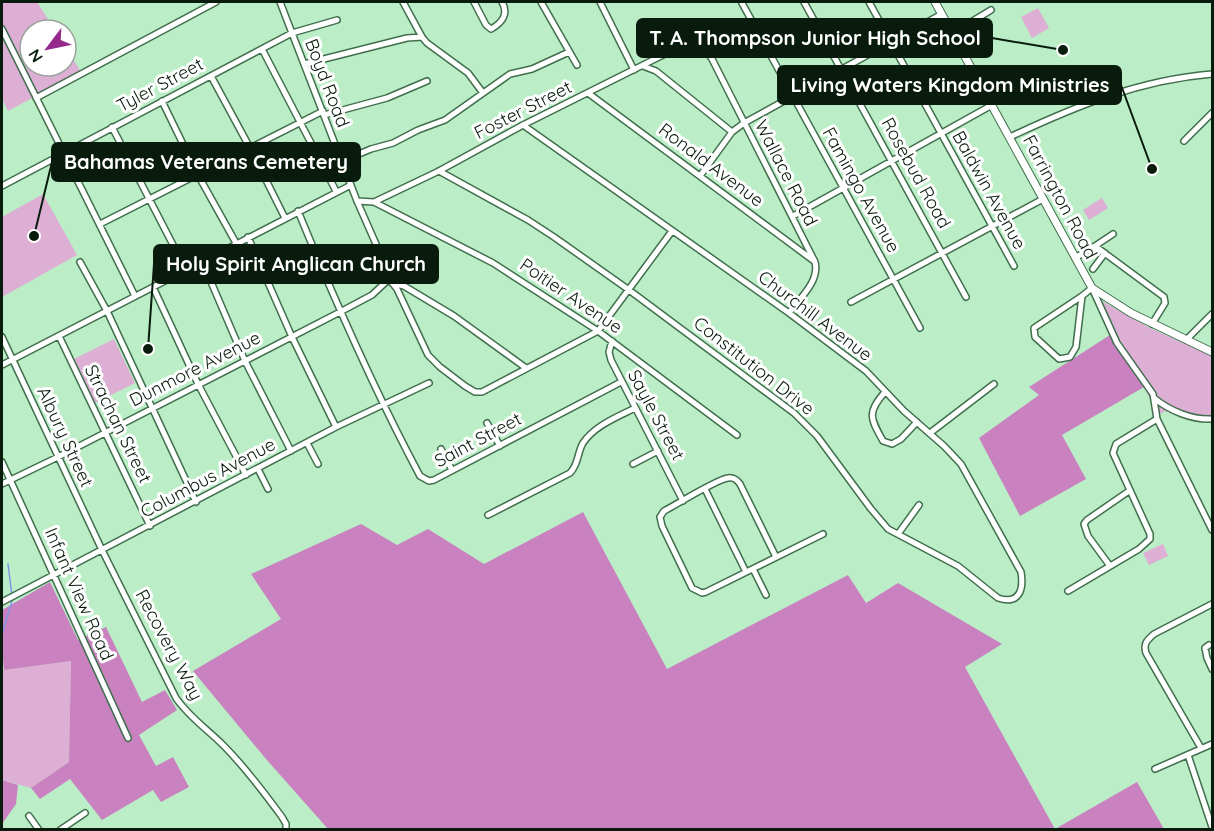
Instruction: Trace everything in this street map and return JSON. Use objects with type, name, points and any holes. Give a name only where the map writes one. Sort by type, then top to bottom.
[{"type":"street","points":[[36,98],[216,2]]},
{"type":"street","name":"Boyd Road","points":[[280,2],[357,201],[391,281],[397,289],[424,348],[440,367],[475,392],[482,392],[526,368]]},
{"type":"street","points":[[403,2],[422,37],[468,73],[483,93]]},
{"type":"street","points":[[474,2],[486,25],[491,29],[504,18],[506,7],[502,2]]},
{"type":"street","points":[[541,2],[577,65]]},
{"type":"street","points":[[600,2],[634,70]]},
{"type":"street","name":"Rosebud Road","points":[[804,2],[966,297]]},
{"type":"street","name":"Baldwin Avenue","points":[[869,2],[1014,266]]},
{"type":"street","name":"Farrington Road","points":[[935,2],[1092,288],[1131,313],[1212,352]]},
{"type":"street","name":"Famingo Avenue","points":[[741,3],[920,328]]},
{"type":"street","points":[[953,33],[991,10]]},
{"type":"street","points":[[700,176],[732,132],[744,123],[942,14]]},
{"type":"street","name":"Tyler Street","points":[[2,186],[292,33],[337,20]]},
{"type":"street","points":[[2,29],[135,296]]},
{"type":"street","points":[[304,64],[407,38],[422,37]]},
{"type":"street","name":"Foster Street","points":[[357,201],[374,202],[439,171],[523,125],[687,43],[694,42],[702,45]]},
{"type":"street","name":"Wallace Road","points":[[702,45],[712,59],[815,262]]},
{"type":"street","points":[[262,49],[336,191]]},
{"type":"street","points":[[342,161],[370,149],[393,143],[445,120],[510,74],[532,69],[569,52]]},
{"type":"street","points":[[643,66],[656,71],[732,132]]},
{"type":"street","points":[[1010,137],[1066,111],[1128,89],[1163,80],[1212,74]]},
{"type":"street","points":[[211,76],[285,218]]},
{"type":"street","points":[[100,224],[323,112],[387,98],[427,81]]},
{"type":"street","name":"Ronald Avenue","points":[[588,93],[815,262]]},
{"type":"street","points":[[162,102],[198,175],[236,243]]},
{"type":"street","points":[[793,216],[992,105]]},
{"type":"street","points":[[1185,141],[1212,113]]},
{"type":"street","name":"Churchill Avenue","points":[[523,125],[789,313],[866,371],[885,392],[953,454],[1014,558],[1021,572],[1022,589]]},
{"type":"street","points":[[112,128],[186,270]]},
{"type":"street","name":"Constitution Drive","points":[[439,171],[528,220],[629,290],[807,424],[888,529],[958,566],[998,598],[1006,601],[1014,599],[1022,589]]},
{"type":"street","points":[[2,365],[351,185]]},
{"type":"street","points":[[851,302],[1043,199]]},
{"type":"street","name":"Poitier Avenue","points":[[374,202],[493,263],[598,331],[738,435]]},
{"type":"street","points":[[298,211],[382,405]]},
{"type":"street","points":[[391,281],[404,286],[454,316],[526,368],[598,331],[672,231]]},
{"type":"street","points":[[1075,258],[1113,234]]},
{"type":"street","points":[[248,237],[292,337],[336,427]]},
{"type":"street","points":[[1095,246],[1164,297],[1165,303],[1152,324]]},
{"type":"street","points":[[1094,269],[1105,253]]},
{"type":"street","points":[[201,261],[244,361],[291,451]]},
{"type":"street","points":[[80,262],[107,311],[196,502]]},
{"type":"street","points":[[789,313],[815,278],[817,270],[815,262]]},
{"type":"street","name":"Dunmore Avenue","points":[[2,484],[340,312],[372,295],[391,281]]},
{"type":"street","points":[[153,287],[198,384],[246,475]]},
{"type":"street","points":[[1082,297],[1076,347],[1070,357],[1059,359],[1035,337],[1035,328],[1092,288],[1117,343],[1154,398],[1167,408],[1186,415],[1212,419]]},
{"type":"street","points":[[1186,340],[1212,314]]},
{"type":"street","name":"Strachan Street","points":[[59,336],[150,526]]},
{"type":"street","name":"Albury Street","points":[[2,337],[102,550]]},
{"type":"street","name":"Sayle Street","points":[[612,341],[609,352],[621,382],[684,501]]},
{"type":"street","name":"Saint Street","points":[[382,405],[420,476],[429,482],[621,382]]},
{"type":"street","name":"Columbus Avenue","points":[[2,602],[336,427],[429,383]]},
{"type":"street","points":[[930,434],[994,384]]},
{"type":"street","points":[[885,392],[873,407],[871,415],[883,441],[892,444],[898,441],[917,422]]},
{"type":"street","points":[[1154,398],[1157,419],[1212,530]]},
{"type":"street","points":[[488,515],[570,473],[577,465],[579,451],[585,440],[605,424],[635,408]]},
{"type":"street","points":[[1068,591],[1139,549],[1150,539],[1150,534],[1115,458],[1114,448],[1116,444],[1157,419]]},
{"type":"street","points":[[487,423],[500,446]]},
{"type":"street","points":[[307,443],[318,464]]},
{"type":"street","points":[[441,449],[452,470]]},
{"type":"street","points":[[633,464],[658,451]]},
{"type":"street","name":"Infant View Road","points":[[2,462],[128,738]]},
{"type":"street","points":[[258,469],[268,489]]},
{"type":"street","points":[[776,557],[737,480],[726,478],[705,489],[664,511],[660,521],[692,588],[698,593],[706,592],[824,534]]},
{"type":"street","points":[[705,489],[746,572]]},
{"type":"street","points":[[1110,566],[1088,536],[1084,524],[1130,491]]},
{"type":"street","points":[[898,534],[920,505]]},
{"type":"street","name":"Recovery Way","points":[[102,550],[183,709],[241,764],[282,817],[286,830]]},
{"type":"street","points":[[753,569],[765,595]]},
{"type":"street","points":[[1201,748],[1146,653],[1144,645],[1154,634],[1212,604]]},
{"type":"street","points":[[1209,645],[1205,648],[1212,669]]},
{"type":"street","points":[[1155,769],[1212,744]]},
{"type":"street","points":[[1188,755],[1212,827]]},
{"type":"street","points":[[60,830],[85,813]]},
{"type":"street","points":[[29,816],[39,830]]},
{"type":"shaded area","points":[[2,2],[37,2],[47,18],[18,18],[18,78],[70,78],[8,111],[2,99]]},
{"type":"shaded area","points":[[1038,8],[1049,28],[1032,38],[1021,17]]},
{"type":"shaded area","points":[[43,194],[77,255],[2,297],[2,217]]},
{"type":"shaded area","points":[[1102,198],[1108,208],[1089,220],[1083,210]]},
{"type":"shaded area","points":[[1100,300],[1150,328],[1212,356],[1212,422],[1165,411],[1158,415]]},
{"type":"shaded area","points":[[1110,335],[1144,387],[1062,435],[1086,479],[1020,516],[979,438],[1039,395],[1029,387]]},
{"type":"shaded area","points":[[114,339],[135,383],[95,403],[74,359]]},
{"type":"shaded area","points":[[583,512],[667,669],[848,575],[866,603],[898,583],[1002,644],[965,667],[1055,829],[328,829],[193,671],[281,619],[251,574],[361,524],[397,545],[428,529],[484,564]]},
{"type":"shaded area","points":[[1163,544],[1168,556],[1149,565],[1143,553]]},
{"type":"shaded area","points":[[50,582],[78,640],[106,627],[142,702],[165,690],[177,710],[139,735],[156,766],[173,757],[189,787],[161,802],[153,790],[102,820],[70,779],[40,799],[31,788],[69,762],[71,661],[4,670],[2,610]]},
{"type":"shaded area","points":[[71,661],[69,762],[31,788],[2,780],[2,670]]},
{"type":"shaded area","points":[[2,780],[18,785],[16,804],[2,824]]},
{"type":"shaded area","points":[[1137,782],[1164,829],[1055,829]]},
{"type":"waterway","points":[[8,564],[12,596]]},
{"type":"waterway","points":[[2,634],[12,601]]},
{"type":"place","name":"T. A. Thompson Junior High School","points":[[1063,50]]},
{"type":"place","name":"Living Waters Kingdom Ministries","points":[[1152,169]]},
{"type":"place","name":"Bahamas Veterans Cemetery","points":[[34,236]]},
{"type":"place","name":"Holy Spirit Anglican Church","points":[[148,349]]}]
